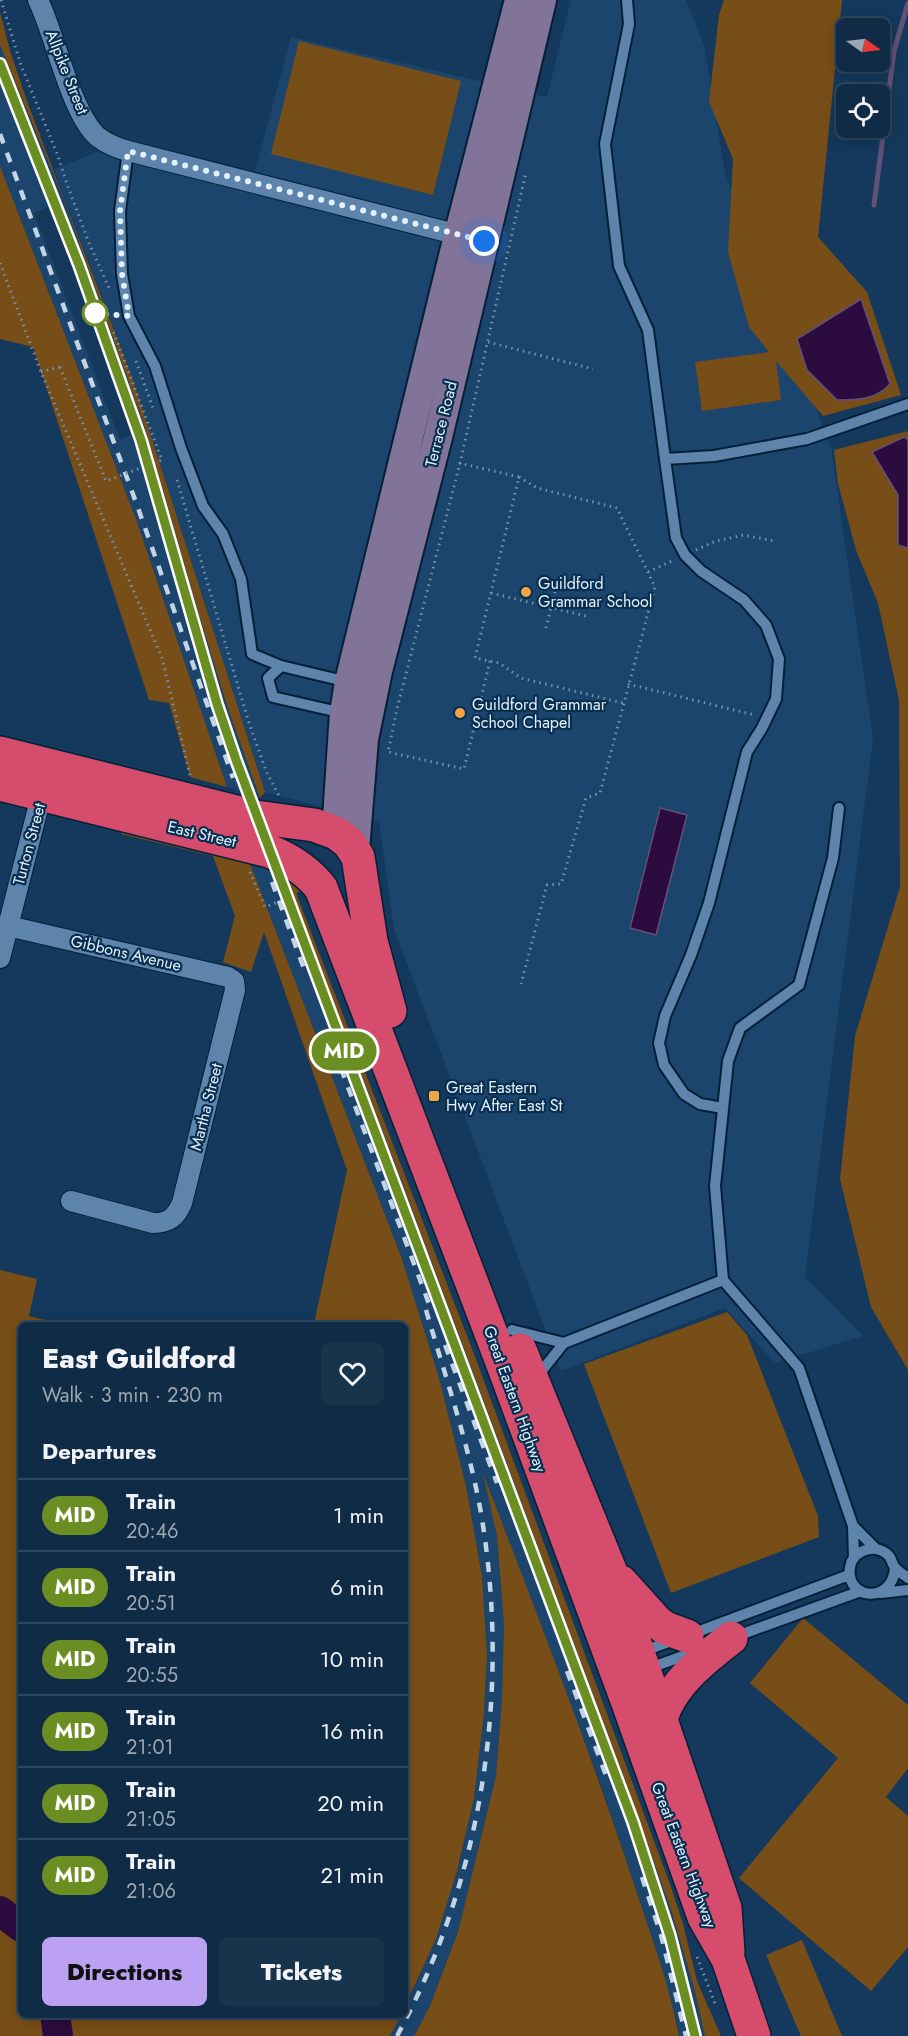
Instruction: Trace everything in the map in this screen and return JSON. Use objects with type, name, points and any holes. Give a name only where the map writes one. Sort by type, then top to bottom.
[{"type":"highway","name":"East Street","points":[[0,753],[47,781],[288,858],[302,868],[321,888],[348,956]]},
{"type":"highway","name":"East Street","points":[[0,784],[47,781],[314,825],[345,841]]},
{"type":"highway","name":"Great Eastern Highway","points":[[345,841],[337,867],[353,929],[348,956],[394,1084],[502,1362],[628,1666],[704,1917],[728,1959],[754,2036]]},
{"type":"highway","name":"Great Eastern Highway","points":[[345,841],[360,866],[366,914],[376,964],[394,1026],[453,1191],[610,1570],[628,1666],[661,1719],[725,1908],[728,1959]]},
{"type":"highway","points":[[610,1570],[657,1622],[665,1628],[687,1636]]},
{"type":"highway","points":[[661,1719],[668,1700],[680,1685],[707,1656],[732,1638]]},
{"type":"street","name":"Allpike Street","points":[[38,0],[75,100],[87,123],[104,141],[128,151],[471,238]]},
{"type":"street","name":"Terrace Road","points":[[345,841],[378,671],[438,437],[471,238],[519,0]]},
{"type":"street","name":"Terrace Road","points":[[345,841],[344,713],[350,682],[471,238],[542,0]]},
{"type":"street","name":"Turton Street","points":[[0,958],[47,781]]},
{"type":"street","name":"Gibbons Avenue","points":[[8,926],[228,977],[234,981],[235,990]]},
{"type":"street","name":"Martha Street","points":[[71,1201],[153,1223],[171,1220],[178,1213],[235,990]]},
{"type":"lane","points":[[627,0],[629,24],[605,144],[619,266],[648,330],[676,538],[685,555],[701,571],[744,600],[766,625],[779,659],[776,699],[747,752],[709,903],[691,955],[665,1016],[659,1043],[664,1065],[684,1094],[700,1104],[723,1108]]},
{"type":"lane","points":[[128,151],[120,211],[122,274],[129,316],[155,366],[181,448],[203,506],[223,534],[241,579],[252,654],[281,666],[350,682]]},
{"type":"lane","points":[[664,459],[714,456],[807,439],[908,404]]},
{"type":"lane","points":[[281,666],[268,678],[273,697],[344,713]]},
{"type":"lane","points":[[839,808],[834,858],[799,985],[740,1028],[728,1061],[715,1186],[723,1280],[799,1368],[853,1526],[854,1558]]},
{"type":"lane","points":[[533,1382],[564,1343],[723,1280]]},
{"type":"lane","points":[[512,1330],[564,1343]]},
{"type":"lane","points":[[853,1526],[875,1548],[890,1557],[895,1568],[908,1578]]},
{"type":"lane","points":[[861,1592],[853,1584],[849,1575],[851,1563],[865,1549],[875,1548]]},
{"type":"lane","points":[[881,1593],[889,1587],[894,1578],[895,1568]]},
{"type":"lane","points":[[628,1666],[687,1636],[849,1575]]},
{"type":"lane","points":[[628,1666],[732,1638],[861,1592],[872,1594],[908,1590]]},
{"type":"path","points":[[490,661],[464,769],[388,752],[399,698],[460,463],[526,171]]},
{"type":"path","points":[[0,263],[41,372],[162,658],[190,775]]},
{"type":"path","points":[[41,372],[60,367],[106,481],[162,460],[113,331]]},
{"type":"path","points":[[488,342],[593,369]]},
{"type":"path","points":[[438,437],[445,439],[460,463],[519,477],[537,488],[617,508],[656,587],[600,793],[586,798],[561,884],[547,885],[521,984]]},
{"type":"path","points":[[519,477],[475,658],[499,663],[521,678],[623,703]]},
{"type":"path","points":[[648,572],[716,541],[744,535],[774,541]]},
{"type":"path","points":[[491,592],[590,617]]},
{"type":"path","points":[[546,628],[555,592]]},
{"type":"path","points":[[628,684],[767,718]]},
{"type":"path","points":[[248,867],[265,907],[302,892]]},
{"type":"shaded area","name":"Guildford Grammar School","points":[[571,0],[686,0],[704,45],[725,173],[831,447],[873,738],[805,1277],[863,1336],[775,1363],[725,1308],[561,1371],[394,929],[379,822],[265,792],[134,383],[54,169],[110,147],[252,182],[291,37],[547,97]]},
{"type":"shaded area","points":[[724,0],[842,0],[840,18],[836,18],[836,59],[818,237],[867,292],[901,395],[823,416],[776,361],[781,400],[702,411],[695,362],[769,352],[749,327],[728,252],[733,159],[709,102],[719,15]]},
{"type":"shaded area","points":[[0,12],[27,101],[134,383],[265,792],[260,798],[229,712],[145,428],[64,200],[0,45]]},
{"type":"shaded area","points":[[299,41],[461,81],[433,195],[271,154]]},
{"type":"shaded area","points":[[0,45],[64,200],[145,428],[229,712],[260,798],[227,787],[137,522],[0,166]],"holes":[[[52,205],[134,433],[120,440],[34,213]]]},
{"type":"shaded area","points":[[0,166],[137,522],[227,787],[190,777],[169,703],[149,700],[33,347],[0,339]]},
{"type":"shaded area","points":[[861,299],[890,384],[872,396],[837,400],[807,370],[797,339]]},
{"type":"shaded area","points":[[908,431],[908,1370],[871,1307],[840,1179],[855,1036],[900,887],[899,700],[878,603],[857,553],[838,484],[834,450]]},
{"type":"shaded area","points":[[904,437],[908,440],[908,548],[898,545],[898,495],[872,452]]},
{"type":"shaded area","points":[[660,808],[687,815],[656,935],[630,928]]},
{"type":"shaded area","points":[[123,827],[247,856],[402,1259],[439,1378],[466,1486],[482,1576],[487,1656],[484,1713],[474,1798],[457,1871],[436,1939],[408,2000],[408,1322],[314,1322],[347,1170],[264,932],[251,972],[223,962],[235,916],[213,856],[121,834]]},
{"type":"shaded area","points":[[247,856],[285,874],[625,1780],[672,1913],[694,1988],[705,2036],[679,2036],[676,2018],[651,1935],[604,1793],[485,1478],[497,1536],[504,1625],[502,1699],[496,1776],[458,1932],[429,2008],[414,2036],[390,2036],[399,2018],[408,2018],[408,2000],[436,1939],[457,1871],[474,1798],[484,1713],[487,1657],[482,1576],[466,1486],[439,1378],[402,1259]]},
{"type":"shaded area","points":[[285,874],[304,890],[296,893],[474,1354],[671,1887],[697,1981],[721,2036],[705,2036],[694,1988],[672,1913],[625,1780]]},
{"type":"shaded area","points":[[0,1270],[37,1279],[29,1316],[54,1322],[18,1322],[18,2018],[399,2018],[390,2036],[0,2036]]},
{"type":"shaded area","points":[[727,1312],[747,1335],[818,1516],[819,1537],[671,1593],[584,1364]]},
{"type":"shaded area","points":[[483,1473],[558,1669],[611,1817],[663,1971],[679,2036],[414,2036],[429,2008],[458,1932],[496,1776],[502,1699],[504,1625],[497,1536]]},
{"type":"shaded area","points":[[803,1618],[908,1705],[908,1768],[886,1797],[908,1816],[908,1947],[871,1991],[739,1878],[838,1758],[750,1683]]},
{"type":"shaded area","points":[[802,1940],[842,2036],[801,2036],[766,1955]]},
{"type":"waterway","points":[[874,205],[894,51],[908,3]]},
{"type":"waterway","points":[[0,1911],[18,1925]]},
{"type":"waterway","points":[[56,2018],[58,2036]]},
{"type":"railway","points":[[0,63],[79,265],[141,440],[217,704],[236,760],[633,1822],[671,1936],[695,2036]]},
{"type":"railway","points":[[0,134],[137,505],[233,778]]},
{"type":"railway","points":[[272,882],[306,974]]},
{"type":"railway","points":[[327,1031],[432,1312]]},
{"type":"railway","points":[[408,2014],[427,1975],[451,1913],[469,1848],[482,1782],[490,1715],[493,1647],[490,1580],[476,1486],[463,1433],[424,1303]]},
{"type":"railway","points":[[445,1345],[497,1483]]},
{"type":"railway","points":[[567,1671],[607,1778]]},
{"type":"railway","points":[[642,1877],[661,1935],[686,2036]]},
{"type":"railway","points":[[397,2036],[406,2018]]},
{"type":"train","name":"MID","points":[[0,64],[79,265],[141,440],[217,704],[236,760],[633,1822],[670,1936],[695,2036]]},
{"type":"place","name":"Guildford Grammar School","points":[[526,592]]},
{"type":"place","name":"Guildford Grammar School Chapel","points":[[460,713]]},
{"type":"place","name":"Great Eastern Hwy After East St","points":[[434,1096]]},
{"type":"route","points":[[95,313],[129,316],[122,274],[120,211],[128,151],[484,241]]}]
